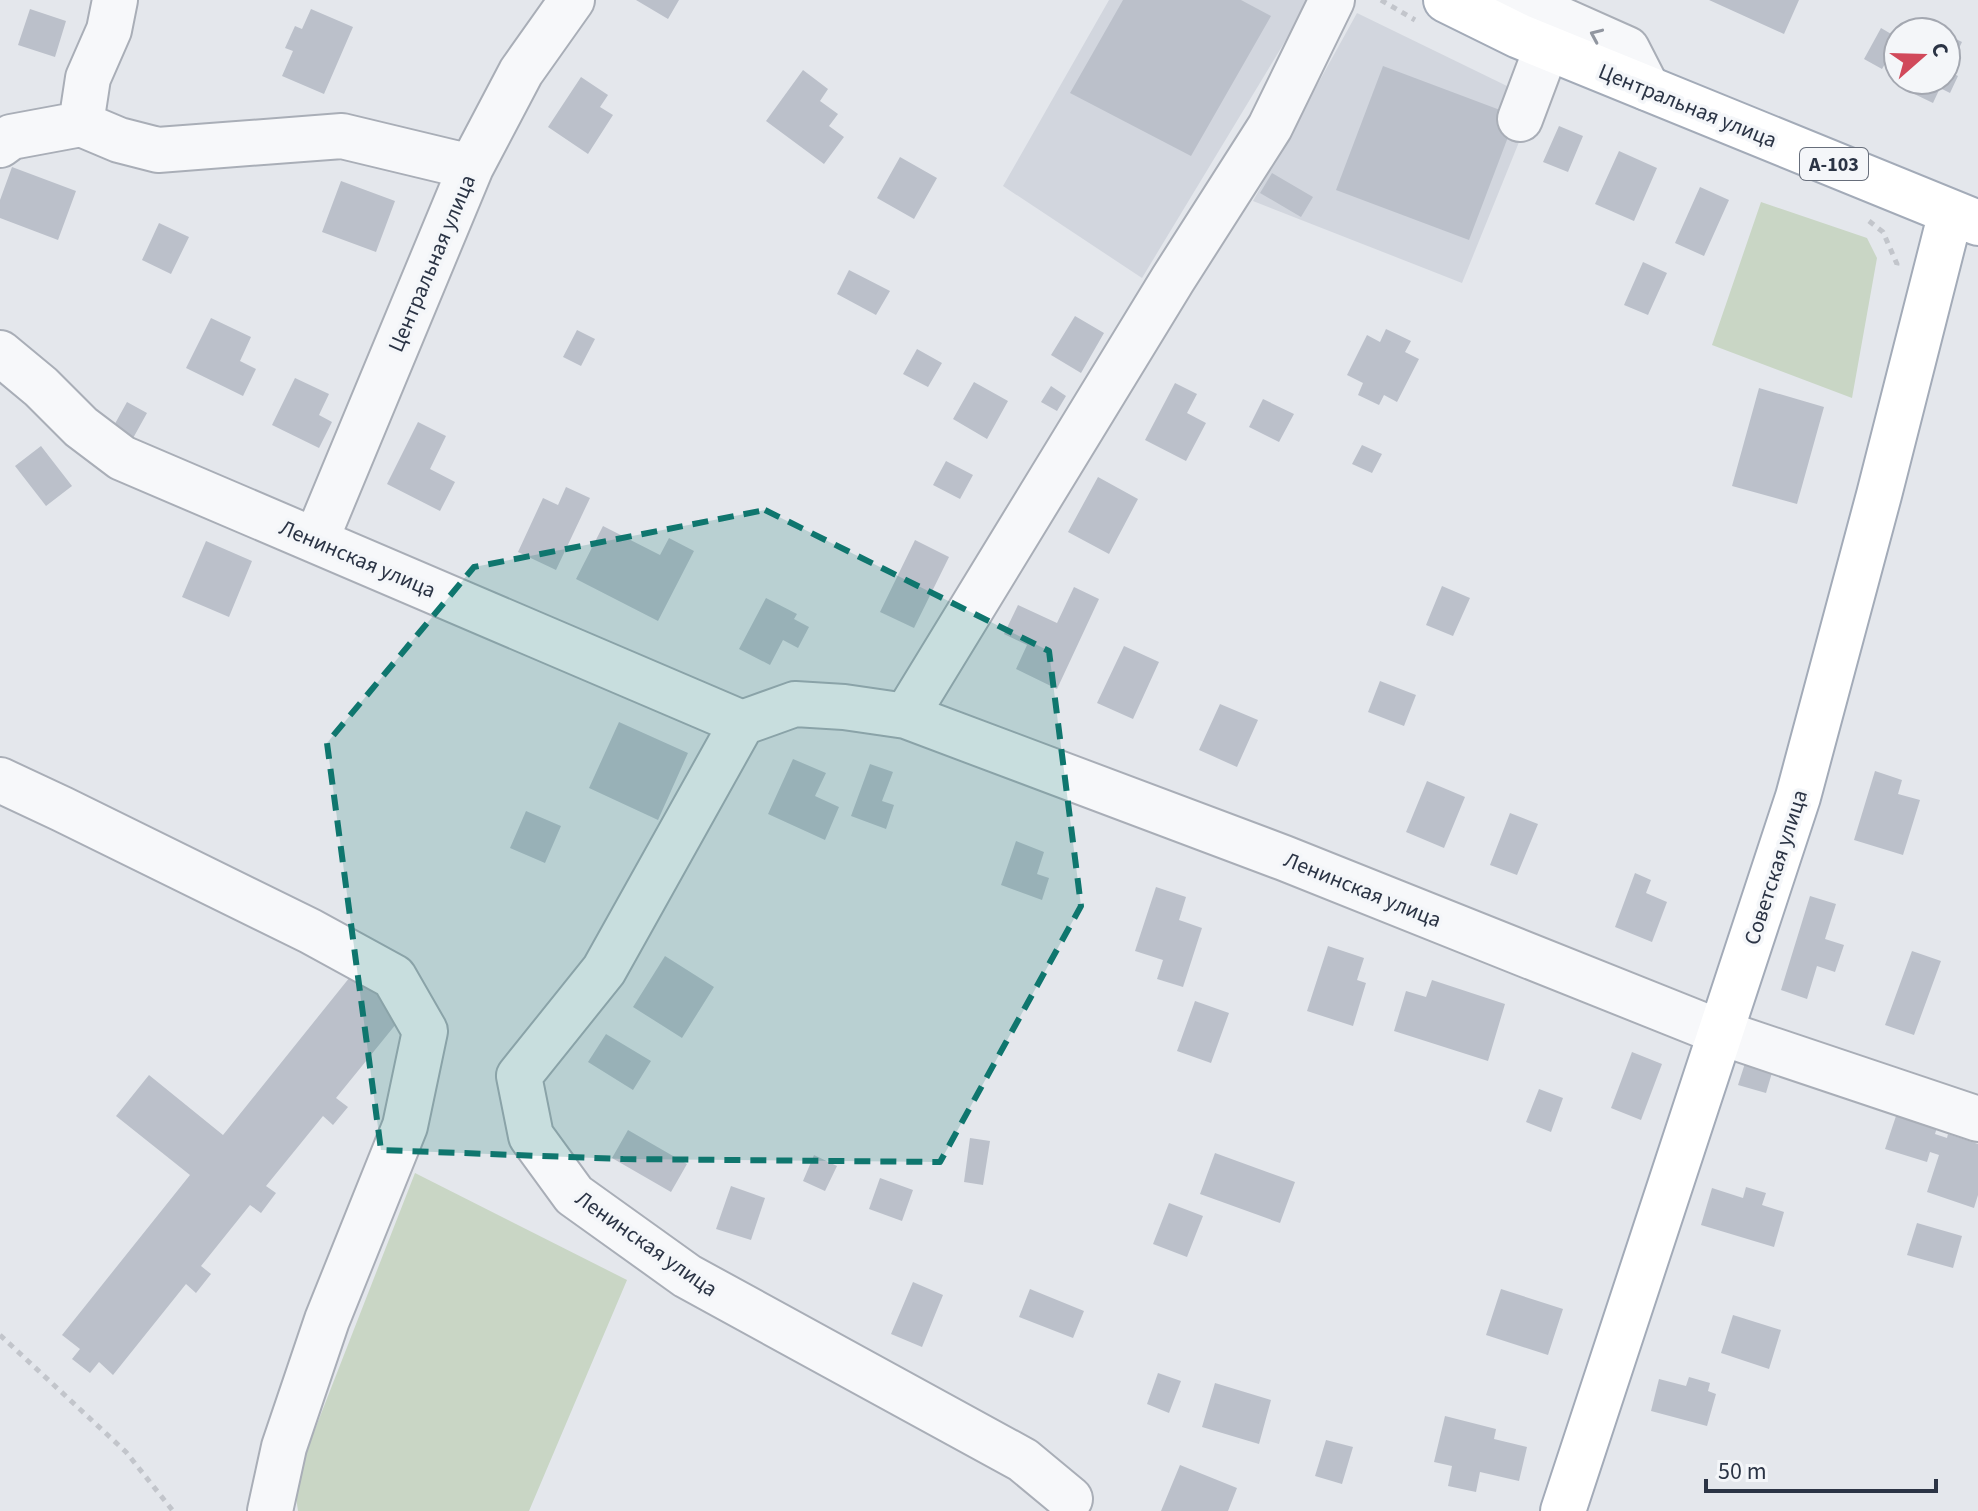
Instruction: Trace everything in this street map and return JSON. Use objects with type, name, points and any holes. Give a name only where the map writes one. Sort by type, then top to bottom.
[{"type":"main road","name":"Центральная улица","points":[[1433,12],[1519,36],[1964,218]]},
{"type":"main road","name":"Советская улица","points":[[1563,1511],[1798,797],[1879,495],[1964,218]]},
{"type":"street","points":[[81,124],[88,78],[109,30],[115,0]]},
{"type":"street","name":"Центральная улица","points":[[316,540],[471,167],[521,72],[572,0]]},
{"type":"street","points":[[906,716],[1173,279],[1270,127],[1332,0]]},
{"type":"street","points":[[1517,0],[1627,49],[1647,88]]},
{"type":"street","points":[[1520,119],[1547,47]]},
{"type":"street","points":[[0,145],[11,137],[81,124],[119,140],[158,150],[342,136],[471,167]]},
{"type":"street","name":"Ленинская улица","points":[[0,353],[41,387],[81,427],[122,458],[742,723]]},
{"type":"street","name":"Ленинская улица","points":[[1070,1499],[1023,1460],[687,1276],[574,1195],[531,1136],[519,1076],[604,970],[742,723],[795,704],[906,716],[1284,858],[1722,1033],[1978,1119]]},
{"type":"street","points":[[0,780],[310,931],[394,977],[425,1031],[405,1126],[322,1334],[284,1447],[270,1511]]},
{"type":"path","points":[[1381,0],[1433,12]]},
{"type":"path","points":[[1859,212],[1883,232],[1897,264],[1895,275]]},
{"type":"path","points":[[0,1335],[126,1452],[173,1511]]},
{"type":"highlighted area","points":[[765,510],[1049,651],[1081,906],[940,1162],[623,1159],[381,1150],[327,743],[474,567]]},
{"type":"shaded area","points":[[1109,0],[1310,0],[1142,278],[1003,186]]},
{"type":"shaded area","points":[[1357,13],[1536,100],[1462,283],[1253,201]]},
{"type":"green space","points":[[1761,202],[1867,238],[1877,258],[1852,398],[1712,345]]},
{"type":"green space","points":[[415,1173],[627,1280],[529,1511],[298,1511],[294,1483]]},
{"type":"building","points":[[636,0],[679,0],[668,19]]},
{"type":"building","points":[[1123,0],[1241,0],[1271,16],[1191,156],[1070,93]]},
{"type":"building","points":[[1709,0],[1799,0],[1784,34]]},
{"type":"building","points":[[30,9],[66,21],[55,57],[18,45]]},
{"type":"building","points":[[311,9],[353,27],[324,94],[282,76],[293,51],[285,48],[295,26],[302,29]]},
{"type":"building","points":[[1881,28],[1882,69],[1864,59]]},
{"type":"building","points":[[1383,66],[1516,116],[1469,240],[1336,190]]},
{"type":"building","points":[[803,70],[828,89],[820,101],[838,114],[829,126],[844,137],[824,164],[766,121]]},
{"type":"building","points":[[581,77],[608,95],[600,107],[613,115],[588,154],[548,127]]},
{"type":"building","points":[[1918,96],[1936,96],[1933,103]]},
{"type":"building","points":[[1559,126],[1583,136],[1568,172],[1543,162]]},
{"type":"building","points":[[1619,151],[1657,168],[1634,221],[1595,204]]},
{"type":"building","points":[[900,157],[937,178],[914,219],[877,198]]},
{"type":"building","points":[[12,167],[76,191],[58,240],[0,218],[0,200]]},
{"type":"building","points":[[1272,173],[1313,197],[1301,217],[1260,193]]},
{"type":"building","points":[[341,181],[395,201],[376,252],[322,232]]},
{"type":"building","points":[[1700,187],[1729,200],[1704,256],[1675,243]]},
{"type":"building","points":[[159,223],[189,237],[171,274],[142,260]]},
{"type":"building","points":[[1643,262],[1667,273],[1648,315],[1624,305]]},
{"type":"building","points":[[849,270],[890,291],[876,315],[837,294]]},
{"type":"building","points":[[1075,316],[1104,333],[1081,373],[1051,355]]},
{"type":"building","points":[[211,318],[251,337],[240,361],[256,369],[243,396],[186,368]]},
{"type":"building","points":[[1386,329],[1411,341],[1405,352],[1419,359],[1397,402],[1384,395],[1379,405],[1358,395],[1363,383],[1347,375],[1367,335],[1380,342]]},
{"type":"building","points":[[577,330],[595,339],[581,366],[563,357]]},
{"type":"building","points":[[917,349],[942,363],[928,387],[903,374]]},
{"type":"building","points":[[295,378],[329,394],[319,415],[332,422],[319,448],[272,425]]},
{"type":"building","points":[[974,382],[1008,401],[987,439],[953,419]]},
{"type":"building","points":[[1175,383],[1197,394],[1187,413],[1206,423],[1186,461],[1145,440]]},
{"type":"building","points":[[1051,386],[1066,396],[1057,411],[1041,402]]},
{"type":"building","points":[[1759,388],[1824,407],[1797,504],[1732,486]]},
{"type":"building","points":[[1263,399],[1294,414],[1279,442],[1249,427]]},
{"type":"building","points":[[127,402],[147,413],[132,440],[112,429]]},
{"type":"building","points":[[418,422],[446,436],[430,469],[455,482],[440,511],[387,484]]},
{"type":"building","points":[[1362,445],[1382,454],[1372,473],[1352,464]]},
{"type":"building","points":[[41,446],[72,486],[46,506],[15,466]]},
{"type":"building","points":[[946,461],[973,475],[960,499],[933,485]]},
{"type":"building","points":[[1098,477],[1138,499],[1109,554],[1068,532]]},
{"type":"building","points":[[566,487],[590,498],[556,570],[518,552],[543,498],[558,505]]},
{"type":"building","points":[[603,526],[660,555],[669,538],[694,551],[658,621],[576,579]]},
{"type":"building","points":[[915,540],[949,557],[914,628],[880,612]]},
{"type":"building","points":[[206,541],[252,561],[229,617],[182,597]]},
{"type":"building","points":[[1442,586],[1470,598],[1453,636],[1426,625]]},
{"type":"building","points":[[1074,587],[1099,599],[1057,689],[1016,669],[1027,645],[1004,634],[1018,605],[1057,623]]},
{"type":"building","points":[[766,598],[797,614],[794,619],[809,627],[798,648],[783,640],[770,665],[739,649]]},
{"type":"building","points":[[1124,646],[1159,662],[1133,719],[1097,703]]},
{"type":"building","points":[[1380,681],[1416,695],[1404,726],[1368,712]]},
{"type":"building","points":[[1220,704],[1258,720],[1237,767],[1199,750]]},
{"type":"building","points":[[619,722],[688,753],[658,820],[589,788]]},
{"type":"building","points":[[793,759],[826,773],[815,796],[839,807],[825,840],[768,814]]},
{"type":"building","points":[[870,764],[893,772],[882,801],[894,805],[886,829],[851,816]]},
{"type":"building","points":[[1875,771],[1902,780],[1898,794],[1920,800],[1903,855],[1854,840]]},
{"type":"building","points":[[1427,781],[1465,797],[1444,848],[1406,832]]},
{"type":"building","points":[[526,811],[561,826],[545,863],[510,848]]},
{"type":"building","points":[[1510,813],[1538,824],[1517,875],[1490,865]]},
{"type":"building","points":[[1016,841],[1044,852],[1037,874],[1049,878],[1042,900],[1001,885]]},
{"type":"building","points":[[1635,873],[1651,880],[1646,893],[1667,902],[1652,942],[1615,927]]},
{"type":"building","points":[[1156,887],[1186,897],[1179,920],[1202,928],[1183,987],[1157,979],[1163,960],[1135,951]]},
{"type":"building","points":[[1810,896],[1836,904],[1825,939],[1844,945],[1835,972],[1817,966],[1807,999],[1781,990]]},
{"type":"building","points":[[1328,946],[1364,958],[1357,980],[1366,983],[1353,1026],[1307,1011]]},
{"type":"building","points":[[1912,951],[1941,961],[1914,1035],[1885,1025]]},
{"type":"building","points":[[665,956],[714,987],[682,1038],[633,1007]]},
{"type":"building","points":[[354,972],[405,1013],[336,1098],[348,1107],[333,1125],[323,1116],[266,1186],[276,1193],[261,1213],[250,1205],[201,1266],[211,1274],[196,1293],[186,1284],[113,1375],[99,1362],[90,1373],[72,1359],[80,1349],[62,1335],[190,1175],[116,1116],[149,1075],[223,1135]]},
{"type":"building","points":[[1432,980],[1505,1004],[1488,1061],[1394,1031],[1406,991],[1426,997]]},
{"type":"building","points":[[1195,1001],[1229,1013],[1211,1063],[1177,1051]]},
{"type":"building","points":[[606,1034],[651,1061],[633,1090],[588,1062]]},
{"type":"building","points":[[1632,1052],[1662,1064],[1641,1120],[1611,1108]]},
{"type":"building","points":[[1747,1057],[1774,1066],[1766,1093],[1738,1085]]},
{"type":"building","points":[[1539,1089],[1563,1098],[1551,1132],[1526,1122]]},
{"type":"building","points":[[1898,1110],[1938,1124],[1935,1134],[1947,1138],[1948,1134],[1978,1144],[1978,1195],[1974,1208],[1927,1192],[1939,1155],[1930,1152],[1927,1162],[1885,1149]]},
{"type":"building","points":[[628,1130],[687,1164],[671,1192],[612,1158]]},
{"type":"building","points":[[970,1138],[990,1141],[983,1185],[964,1182]]},
{"type":"building","points":[[1215,1153],[1295,1182],[1280,1223],[1200,1194]]},
{"type":"building","points":[[814,1155],[837,1166],[825,1191],[803,1181]]},
{"type":"building","points":[[880,1178],[913,1190],[902,1221],[869,1209]]},
{"type":"building","points":[[731,1186],[765,1198],[751,1240],[716,1229]]},
{"type":"building","points":[[1746,1187],[1766,1193],[1762,1205],[1784,1212],[1774,1247],[1701,1225],[1712,1188],[1743,1198]]},
{"type":"building","points":[[1169,1203],[1203,1216],[1187,1257],[1153,1244]]},
{"type":"building","points":[[1917,1223],[1962,1236],[1953,1268],[1907,1255]]},
{"type":"building","points":[[913,1282],[943,1295],[922,1347],[891,1334]]},
{"type":"building","points":[[1030,1289],[1084,1311],[1073,1338],[1019,1317]]},
{"type":"building","points":[[1501,1289],[1563,1309],[1548,1355],[1486,1335]]},
{"type":"building","points":[[1733,1315],[1781,1330],[1769,1369],[1721,1353]]},
{"type":"building","points":[[1158,1373],[1181,1381],[1169,1413],[1147,1404]]},
{"type":"building","points":[[1689,1377],[1710,1383],[1708,1391],[1716,1394],[1707,1426],[1651,1411],[1659,1379],[1686,1386]]},
{"type":"building","points":[[1215,1383],[1271,1400],[1259,1444],[1202,1427]]},
{"type":"building","points":[[1445,1416],[1496,1429],[1494,1439],[1527,1447],[1519,1481],[1480,1472],[1476,1492],[1448,1486],[1452,1466],[1434,1462]]},
{"type":"building","points":[[1326,1440],[1353,1447],[1342,1484],[1315,1476]]},
{"type":"building","points":[[1180,1465],[1237,1488],[1228,1511],[1161,1511]]}]
